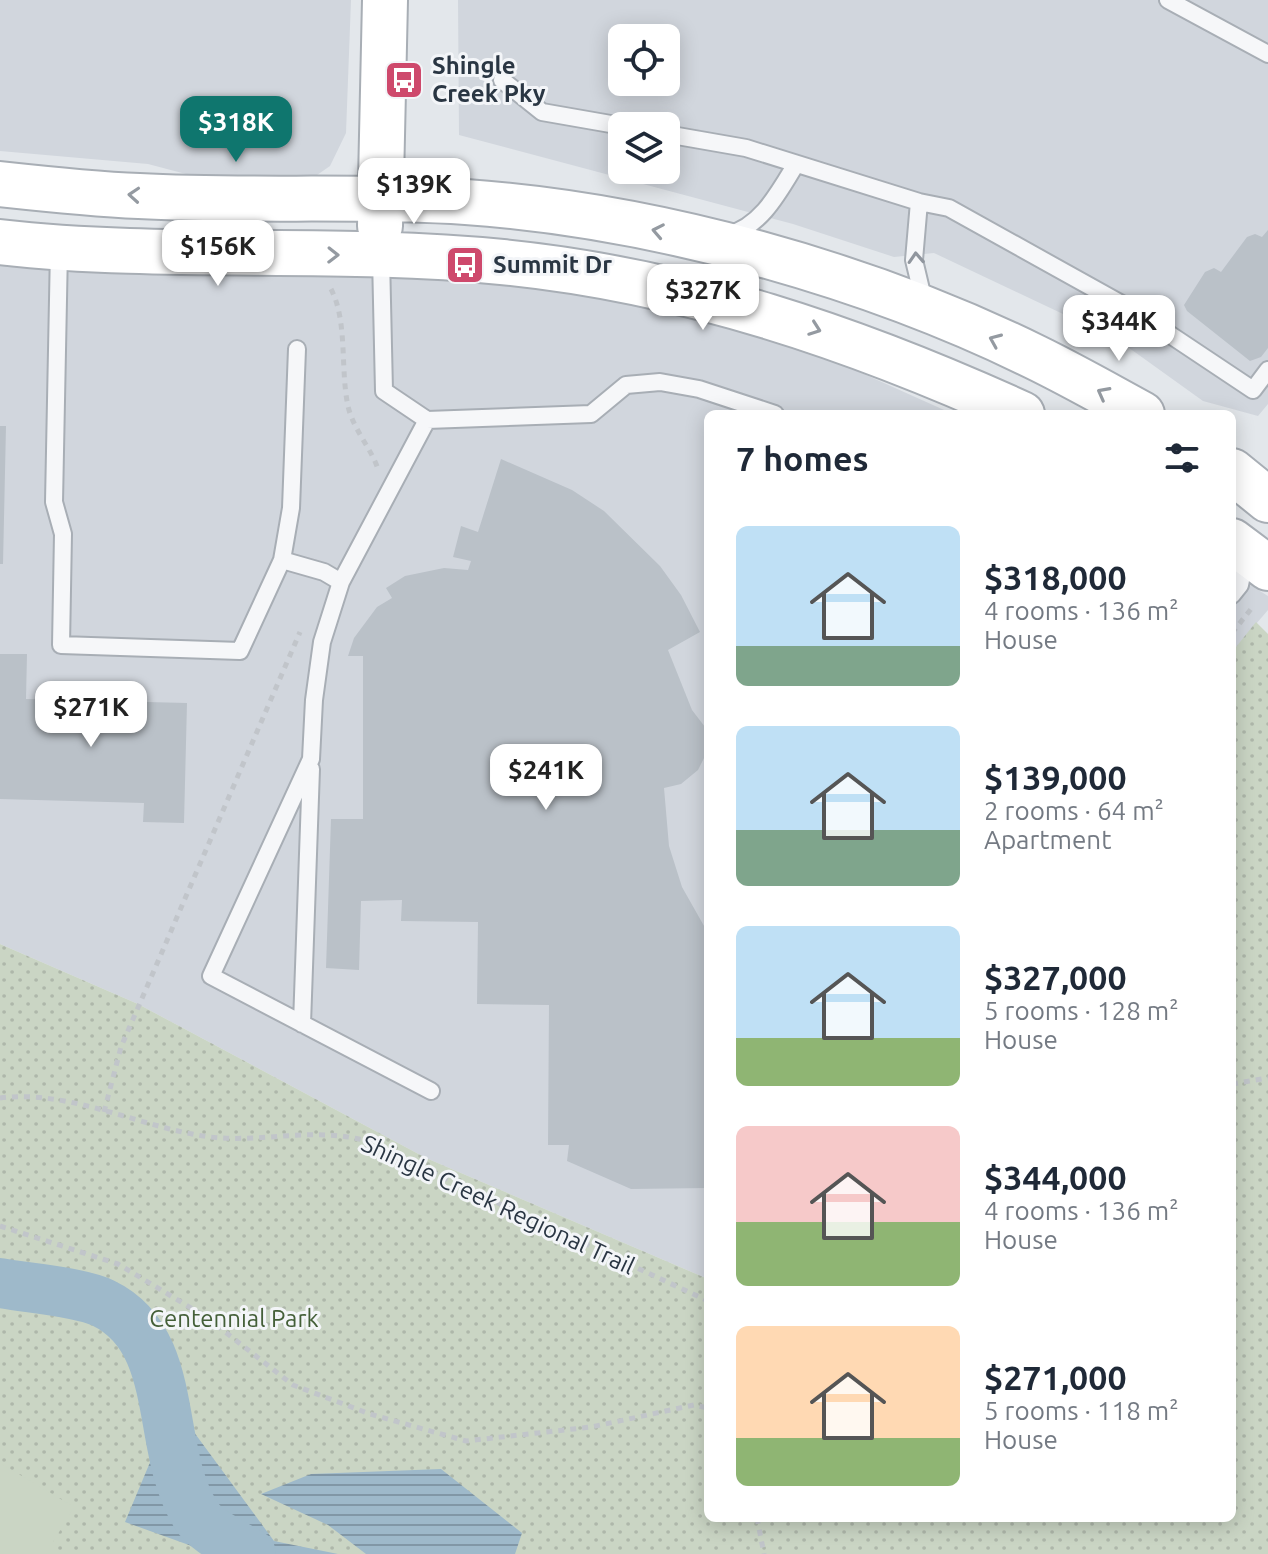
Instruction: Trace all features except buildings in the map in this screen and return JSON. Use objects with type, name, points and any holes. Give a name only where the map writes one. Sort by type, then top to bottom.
[{"type":"street","points":[[382,269],[379,198],[385,0]]},
{"type":"street","points":[[0,184],[139,196],[379,198],[528,209],[702,241],[819,272],[927,312],[1033,356],[1134,410]]},
{"type":"street","points":[[0,242],[59,249],[382,269],[503,262],[686,292],[801,324],[919,367],[1013,410]]},
{"type":"street","points":[[1236,474],[1268,500]]},
{"type":"lane","points":[[1168,0],[1268,54]]},
{"type":"lane","points":[[502,80],[542,112],[608,124]]},
{"type":"lane","points":[[680,136],[746,148],[919,202],[949,208],[1136,312],[1253,390],[1268,370]]},
{"type":"lane","points":[[702,241],[741,231],[762,213],[796,164]]},
{"type":"lane","points":[[919,202],[914,260],[927,312]]},
{"type":"lane","points":[[59,249],[54,502],[63,534],[61,645],[240,651],[282,560],[291,508],[297,349]]},
{"type":"lane","points":[[382,269],[384,391],[427,420],[591,414],[626,385],[660,382],[699,389],[763,410]]},
{"type":"lane","points":[[302,1024],[314,700],[322,642],[341,582],[427,420]]},
{"type":"lane","points":[[1236,590],[1251,558]]},
{"type":"lane","points":[[282,560],[324,572],[341,582]]},
{"type":"lane","points":[[311,759],[211,976],[431,1091]]},
{"type":"path","points":[[375,478],[379,467],[349,410],[340,355],[340,309],[329,284],[382,269]]},
{"type":"path","points":[[1236,617],[1251,558]]},
{"type":"path","points":[[104,1112],[121,1047],[305,620]]},
{"type":"path","points":[[1236,1083],[1268,1078]]},
{"type":"path","name":"Shingle Creek Regional Trail","points":[[0,1098],[39,1096],[210,1137],[326,1133],[363,1140],[704,1299]]},
{"type":"path","points":[[0,1226],[118,1264],[206,1317],[293,1385],[370,1414],[466,1441],[591,1427],[694,1405],[704,1407]]},
{"type":"path","points":[[758,1522],[764,1554]]},
{"type":"shaded area","points":[[0,0],[351,0],[346,133],[330,166],[307,182],[220,183],[148,164],[0,151]]},
{"type":"shaded area","points":[[458,0],[1268,0],[1268,404],[1258,416],[1203,401],[1118,340],[934,253],[894,257],[793,224],[643,184],[680,184],[680,112],[608,112],[608,175],[459,135]]},
{"type":"shaded area","points":[[0,257],[226,276],[484,272],[630,301],[797,344],[944,410],[704,410],[704,1277],[426,1158],[138,1004],[0,944]]},
{"type":"shaded area","points":[[1236,576],[1268,596],[1268,610],[1236,647]]},
{"type":"green space","name":"Centennial Park","points":[[1256,622],[1268,634],[1268,1554],[0,1554],[0,944],[138,1004],[426,1158],[704,1277],[704,1522],[1236,1522],[1236,647]]},
{"type":"green space","points":[[0,1463],[74,1507],[46,1554],[0,1554]]},
{"type":"water","points":[[174,1405],[274,1541],[338,1554],[214,1554],[125,1522]]},
{"type":"water","points":[[441,1469],[522,1533],[515,1554],[366,1554],[328,1525],[261,1494],[311,1474]]},
{"type":"waterway","points":[[0,1283],[93,1299],[128,1320],[145,1343],[156,1369],[175,1459],[183,1488],[196,1515],[213,1532],[251,1554]]},
{"type":"place","name":"Shingle Creek Pky","points":[[404,80]]},
{"type":"place","name":"Summit Dr","points":[[465,265]]}]
